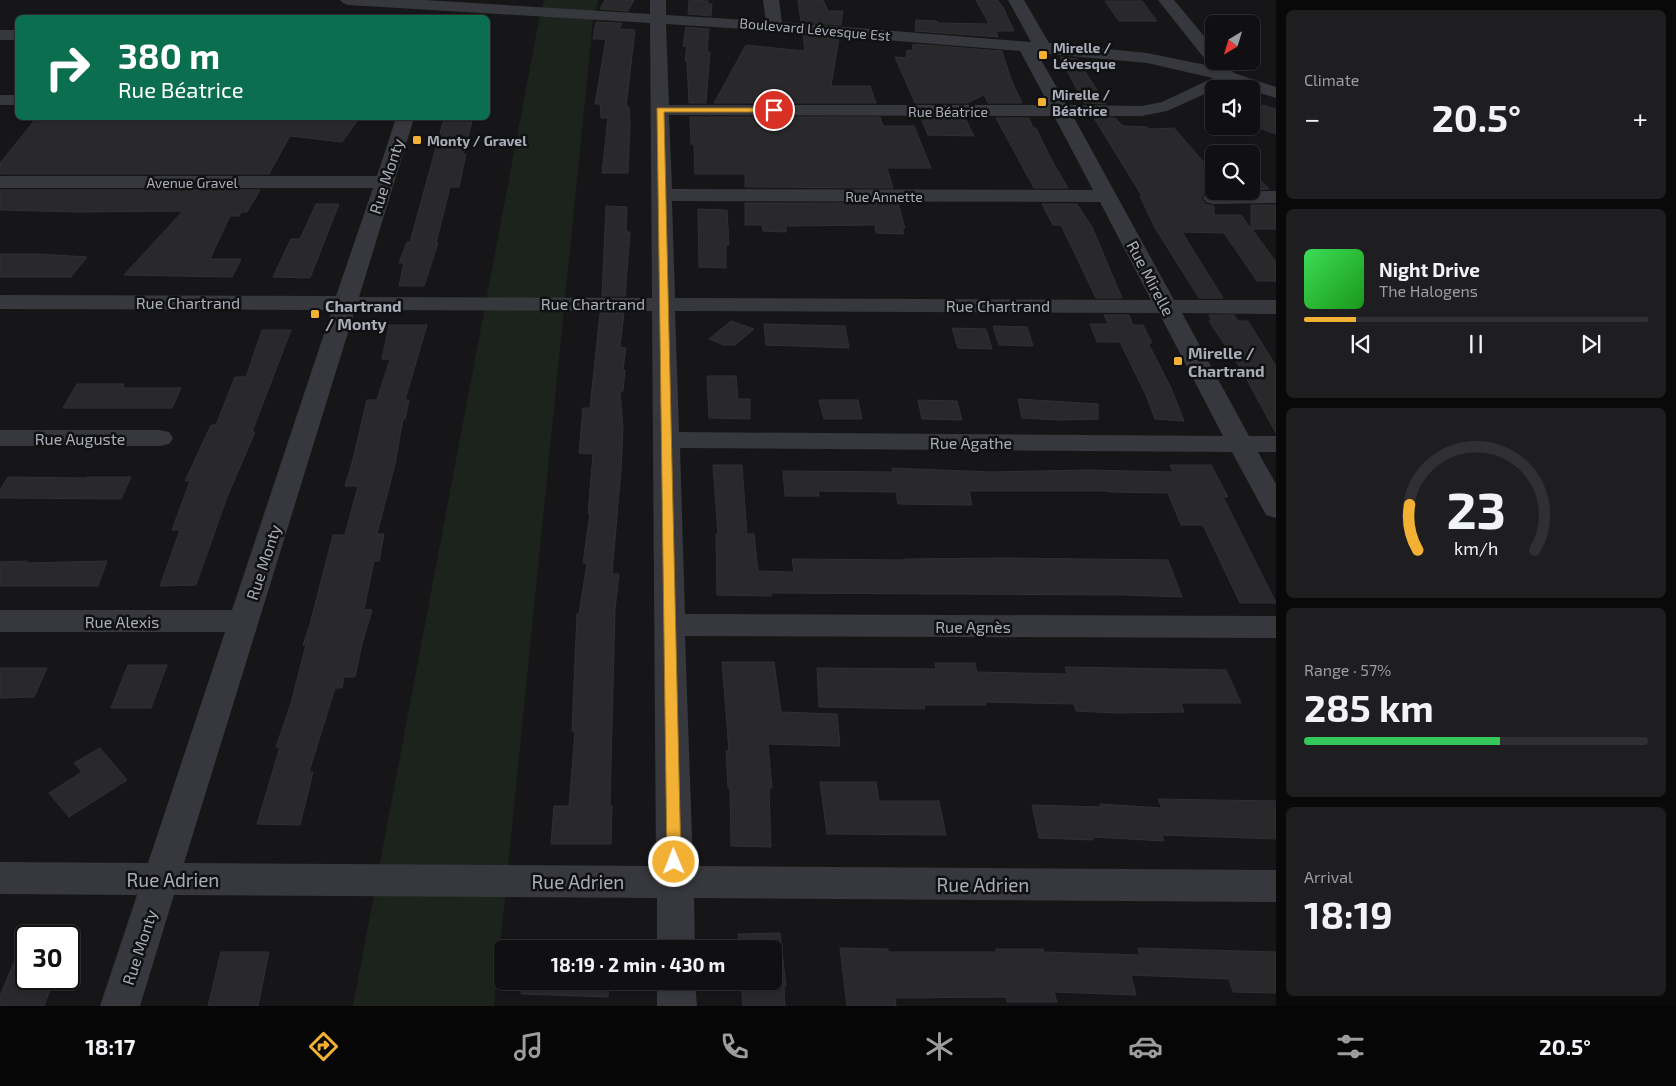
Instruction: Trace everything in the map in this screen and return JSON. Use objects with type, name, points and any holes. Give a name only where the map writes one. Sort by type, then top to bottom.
[{"type":"street","name":"Boulevard Lévesque Est","points":[[348,0],[441,8],[658,9],[775,26],[1034,47],[1152,58],[1193,66],[1205,66]]},
{"type":"street","points":[[772,0],[775,26]]},
{"type":"street","name":"Rue Mirelle","points":[[1016,0],[1061,111],[1276,510]]},
{"type":"street","points":[[1166,0],[1205,48]]},
{"type":"street","points":[[658,9],[676,940]]},
{"type":"street","points":[[0,35],[15,35]]},
{"type":"street","name":"Rue Béatrice","points":[[660,110],[1156,110],[1219,82],[1219,70]]},
{"type":"street","name":"Boulevard Lévesque Est","points":[[1229,70],[1276,93]]},
{"type":"street","points":[[0,100],[15,100]]},
{"type":"street","name":"Rue Monty","points":[[120,1006],[404,120]]},
{"type":"street","name":"Avenue Gravel","points":[[0,182],[384,182]]},
{"type":"street","name":"Rue Annette","points":[[662,195],[1107,196]]},
{"type":"street","points":[[1260,197],[1276,197]]},
{"type":"street","name":"Rue Chartrand","points":[[0,302],[1276,306]]},
{"type":"street","name":"Rue Auguste","points":[[0,438],[160,438]]},
{"type":"street","name":"Rue Agathe","points":[[666,440],[1276,444]]},
{"type":"street","name":"Rue Alexis","points":[[0,620],[244,622]]},
{"type":"street","name":"Rue Agnès","points":[[670,625],[1276,627]]},
{"type":"street","name":"Rue Adrien","points":[[0,878],[1276,886]]},
{"type":"street","points":[[676,990],[677,1006]]},
{"type":"shaded area","points":[[544,0],[598,0],[593,20],[501,940],[494,940],[494,990],[496,990],[494,1006],[353,1006]]},
{"type":"building","points":[[605,0],[634,0],[628,11],[600,9]]},
{"type":"building","points":[[689,0],[708,1],[708,4],[712,4],[711,16],[688,14]]},
{"type":"building","points":[[798,0],[823,0],[828,11],[843,11],[841,25],[801,22]]},
{"type":"building","points":[[976,0],[997,0],[1003,7],[1014,31],[996,31],[998,37],[915,31],[916,20],[937,21],[937,23],[989,24]]},
{"type":"building","points":[[1105,1],[1142,1],[1157,21],[1119,21]]},
{"type":"building","points":[[596,22],[622,23],[619,29],[635,30],[626,107],[629,107],[630,122],[628,173],[602,173],[608,118],[601,118],[600,104],[595,104],[606,39],[593,39]]},
{"type":"building","points":[[686,27],[709,29],[707,52],[710,52],[706,103],[689,103],[687,61],[685,61],[687,46],[683,46]]},
{"type":"building","points":[[803,35],[839,38],[831,86],[870,86],[876,103],[714,103],[746,45],[805,51]]},
{"type":"building","points":[[913,44],[1002,51],[1011,79],[1022,103],[988,103],[984,95],[967,103],[915,103],[895,57],[906,58],[907,50],[912,51]]},
{"type":"building","points":[[1060,57],[1077,59],[1106,104],[1084,103]]},
{"type":"building","points":[[1263,105],[1276,109],[1276,134],[1260,128],[1260,107]]},
{"type":"building","points":[[690,117],[705,117],[705,121],[707,117],[880,117],[883,126],[914,126],[931,168],[887,168],[893,188],[745,187],[745,174],[695,174],[694,144],[691,144]]},
{"type":"building","points":[[921,118],[965,118],[974,136],[928,135]]},
{"type":"building","points":[[996,118],[1029,118],[1068,188],[1034,188]]},
{"type":"building","points":[[1094,118],[1115,118],[1123,126],[1147,127],[1148,129],[1174,128],[1205,164],[1205,192],[1201,198],[1205,204],[1214,206],[1214,215],[1241,215],[1251,229],[1251,205],[1276,205],[1276,229],[1252,229],[1276,262],[1276,281],[1257,281],[1224,233],[1182,232],[1223,298],[1199,298],[1155,228],[1140,196],[1142,196]]},
{"type":"building","points":[[35,120],[357,121],[342,142],[290,136],[269,174],[0,174],[0,163]]},
{"type":"building","points":[[443,122],[472,122],[463,154],[466,154],[459,187],[450,187],[436,243],[438,243],[424,286],[399,286],[404,263],[399,263],[407,242],[410,242]]},
{"type":"building","points":[[1260,180],[1269,189],[1260,190]]},
{"type":"building","points":[[0,190],[260,190],[247,212],[241,212],[239,216],[230,216],[210,259],[241,259],[232,277],[124,275],[183,211],[78,212],[0,210]]},
{"type":"building","points":[[745,203],[898,203],[905,228],[902,228],[904,234],[876,233],[875,225],[786,226],[786,232],[763,231],[762,225],[745,225]]},
{"type":"building","points":[[316,204],[339,204],[310,278],[273,277],[291,239],[300,239]]},
{"type":"building","points":[[1042,204],[1077,204],[1092,227],[1122,298],[1096,298],[1061,225],[1053,225]]},
{"type":"building","points":[[606,206],[627,207],[626,232],[630,232],[625,296],[602,296]]},
{"type":"building","points":[[698,209],[727,210],[729,245],[726,245],[726,268],[699,267]]},
{"type":"building","points":[[0,254],[87,257],[71,277],[0,277]]},
{"type":"building","points":[[600,313],[624,313],[620,347],[626,348],[623,391],[620,391],[623,429],[612,574],[619,574],[615,609],[610,806],[612,806],[611,844],[551,844],[554,806],[569,806],[575,731],[572,731],[577,614],[579,614],[587,563],[583,563],[590,513],[588,513],[593,454],[579,453],[583,408],[590,408]]},
{"type":"building","points":[[1104,315],[1129,315],[1133,325],[1143,325],[1152,343],[1148,343],[1171,388],[1184,421],[1155,419],[1146,395],[1120,342],[1097,342],[1090,324],[1108,324]]},
{"type":"building","points":[[1209,315],[1234,315],[1238,321],[1248,321],[1276,366],[1276,433],[1241,369],[1209,321],[1212,321]]},
{"type":"building","points":[[731,321],[754,329],[735,345],[724,345],[709,339]]},
{"type":"building","points":[[764,324],[845,326],[849,348],[766,345]]},
{"type":"building","points":[[389,325],[427,325],[405,400],[409,400],[377,534],[384,534],[379,561],[374,561],[364,609],[372,610],[355,677],[344,677],[342,688],[335,688],[309,772],[313,772],[300,825],[257,824],[280,747],[276,747],[291,703],[306,645],[303,645],[333,535],[345,535],[358,486],[345,486],[367,400],[377,400],[390,359],[382,359]]},
{"type":"building","points":[[993,326],[1027,327],[1033,346],[999,345]]},
{"type":"building","points":[[952,328],[986,329],[992,349],[958,348]]},
{"type":"building","points":[[262,330],[291,330],[252,432],[255,432],[227,497],[196,585],[160,586],[180,530],[172,530],[190,481],[185,481],[211,425],[216,425],[235,377],[246,377]]},
{"type":"building","points":[[707,376],[736,376],[738,399],[750,399],[750,419],[709,418]]},
{"type":"building","points":[[77,384],[124,384],[123,388],[181,388],[172,408],[63,408]]},
{"type":"building","points":[[1018,399],[1098,404],[1098,419],[1022,418]]},
{"type":"building","points":[[819,400],[858,400],[862,419],[824,419]]},
{"type":"building","points":[[918,400],[957,401],[962,420],[922,419]]},
{"type":"building","points":[[713,465],[742,465],[747,534],[754,534],[758,571],[794,572],[792,559],[905,560],[1006,558],[1168,560],[1182,597],[771,593],[771,596],[717,595],[716,534],[718,534]]},
{"type":"building","points":[[1170,465],[1211,465],[1228,497],[1223,497],[1276,603],[1240,603],[1203,525],[1181,525],[1168,493],[969,491],[972,505],[898,504],[896,492],[818,491],[819,496],[785,496],[783,471],[893,472],[892,468],[991,472],[1087,470],[1173,472]]},
{"type":"building","points":[[8,477],[131,477],[121,499],[0,498],[0,490]]},
{"type":"building","points":[[27,561],[27,563],[107,561],[98,586],[0,586],[0,562]]},
{"type":"building","points":[[722,662],[774,662],[781,712],[837,714],[840,746],[768,744],[772,788],[769,788],[771,847],[731,846],[730,788],[728,788],[726,751],[729,751]]},
{"type":"building","points":[[935,663],[975,663],[977,672],[1067,674],[1065,667],[1226,670],[1241,703],[1181,703],[1184,712],[1115,713],[1076,711],[1074,704],[985,702],[986,705],[924,705],[925,709],[819,707],[817,668],[936,669]]},
{"type":"building","points":[[128,665],[167,665],[151,708],[111,708]]},
{"type":"building","points":[[0,668],[47,668],[34,697],[0,698]]},
{"type":"building","points":[[100,748],[127,780],[69,817],[49,793],[82,772],[74,763]]},
{"type":"building","points":[[820,782],[876,782],[879,801],[939,801],[946,835],[827,834]]},
{"type":"building","points":[[1158,799],[1276,801],[1276,839],[1162,835],[1164,841],[1093,837],[1093,840],[1039,838],[1032,805],[1100,807],[1100,804],[1162,808]]},
{"type":"building","points":[[780,933],[781,940],[738,940],[738,934]]},
{"type":"building","points":[[840,948],[888,949],[888,952],[996,952],[996,949],[1043,949],[1044,952],[1140,955],[1138,948],[1276,952],[1276,993],[1233,992],[1229,979],[1131,975],[1136,995],[1054,992],[1057,1002],[1007,1002],[1006,997],[895,998],[896,1006],[847,1006]]},
{"type":"building","points":[[782,951],[786,986],[784,986],[785,1006],[743,1006],[742,990],[782,990]]},
{"type":"building","points":[[221,952],[269,952],[258,1006],[208,1006]]},
{"type":"building","points":[[15,960],[15,990],[50,990],[44,1006],[0,1006],[0,996]]},
{"type":"building","points":[[522,990],[608,990],[608,997],[521,994]]},
{"type":"place","name":"Mirelle / Lévesque","points":[[1043,55]]},
{"type":"place","name":"Mirelle / Béatrice","points":[[1042,102]]},
{"type":"place","name":"Monty / Gravel","points":[[417,140]]},
{"type":"place","name":"Chartrand / Monty","points":[[315,314]]},
{"type":"place","name":"Mirelle / Chartrand","points":[[1178,361]]},
{"type":"route","points":[[674,862],[660,110],[774,110]]}]
